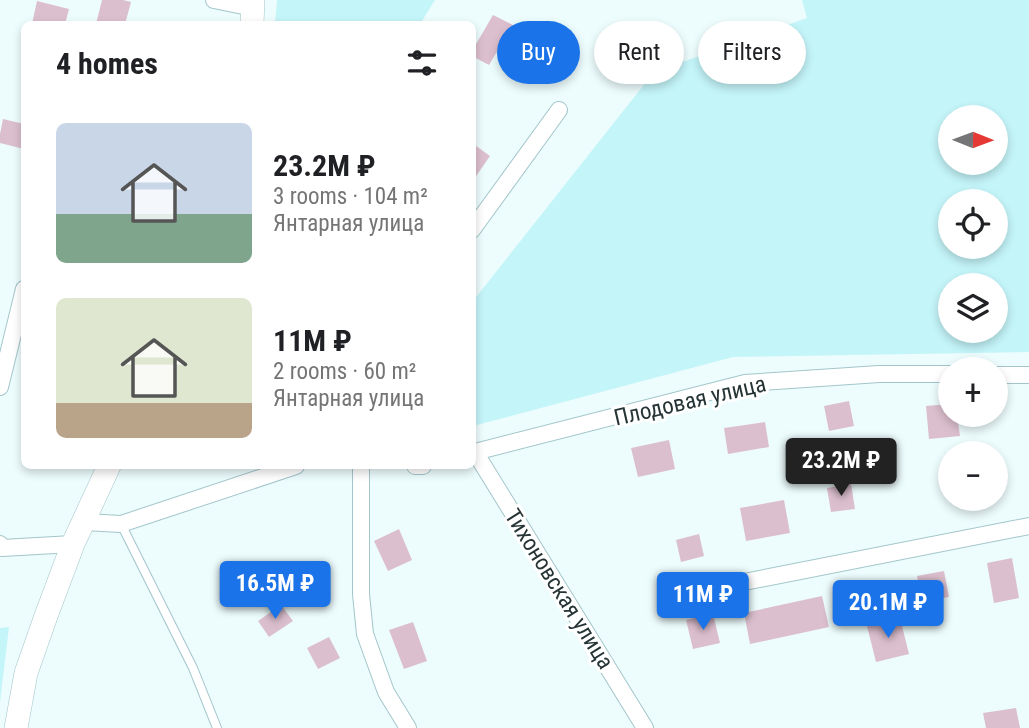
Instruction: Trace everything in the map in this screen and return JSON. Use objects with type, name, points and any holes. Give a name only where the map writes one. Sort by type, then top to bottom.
[{"type":"main road","points":[[16,728],[26,673],[73,544],[107,469]]},
{"type":"street","points":[[214,0],[253,11]]},
{"type":"street","points":[[476,224],[559,110]]},
{"type":"street","points":[[0,387],[21,301]]},
{"type":"street","name":"Плодовая улица","points":[[476,452],[745,383],[879,374],[938,374]]},
{"type":"street","points":[[1008,375],[1029,375]]},
{"type":"street","name":"Тихоновская улица","points":[[476,456],[645,728]]},
{"type":"street","points":[[84,522],[121,524],[287,469]]},
{"type":"street","points":[[361,469],[361,594],[365,634],[386,692],[408,728]]},
{"type":"street","points":[[673,596],[1029,526]]},
{"type":"street","points":[[0,544],[2,548],[73,544]]},
{"type":"lane","points":[[121,524],[193,668],[217,728]]},
{"type":"shaded area","points":[[277,0],[435,0],[422,21],[275,21]]},
{"type":"shaded area","points":[[802,0],[1029,0],[1029,352],[733,357],[476,425],[476,297],[645,84],[684,84],[684,61],[698,56],[698,84],[806,84],[806,21],[798,21],[807,18]]},
{"type":"shaded area","points":[[9,627],[0,702],[0,628]]},
{"type":"building","points":[[102,0],[131,2],[126,21],[97,21]]},
{"type":"building","points":[[37,1],[69,9],[66,21],[33,21]]},
{"type":"building","points":[[493,15],[505,21],[497,21],[497,52],[489,65],[476,58],[476,44]]},
{"type":"building","points":[[3,119],[21,123],[21,148],[0,143]]},
{"type":"building","points":[[476,146],[490,156],[476,176]]},
{"type":"building","points":[[849,401],[854,426],[829,431],[824,406]]},
{"type":"building","points":[[938,405],[938,427],[959,427],[960,436],[929,439],[926,406]]},
{"type":"building","points":[[765,422],[769,447],[728,454],[724,428]]},
{"type":"building","points":[[669,440],[675,469],[638,477],[631,448]]},
{"type":"building","points":[[851,484],[855,509],[831,512],[827,488]]},
{"type":"building","points":[[784,500],[790,533],[746,541],[740,508]]},
{"type":"building","points":[[399,529],[412,560],[388,571],[374,541]]},
{"type":"building","points":[[699,534],[704,556],[681,562],[676,540]]},
{"type":"building","points":[[1012,558],[1019,598],[994,603],[987,563]]},
{"type":"building","points":[[944,571],[949,597],[921,602],[917,576]]},
{"type":"building","points":[[822,596],[829,627],[750,644],[744,613]]},
{"type":"building","points":[[281,605],[293,621],[269,637],[258,621]]},
{"type":"building","points":[[713,614],[720,643],[693,649],[686,620]]},
{"type":"building","points":[[900,618],[909,654],[876,662],[867,626]]},
{"type":"building","points":[[413,622],[427,661],[404,669],[389,630]]},
{"type":"building","points":[[329,637],[340,658],[318,669],[307,648]]},
{"type":"building","points":[[1016,708],[1020,728],[986,728],[983,713]]}]
